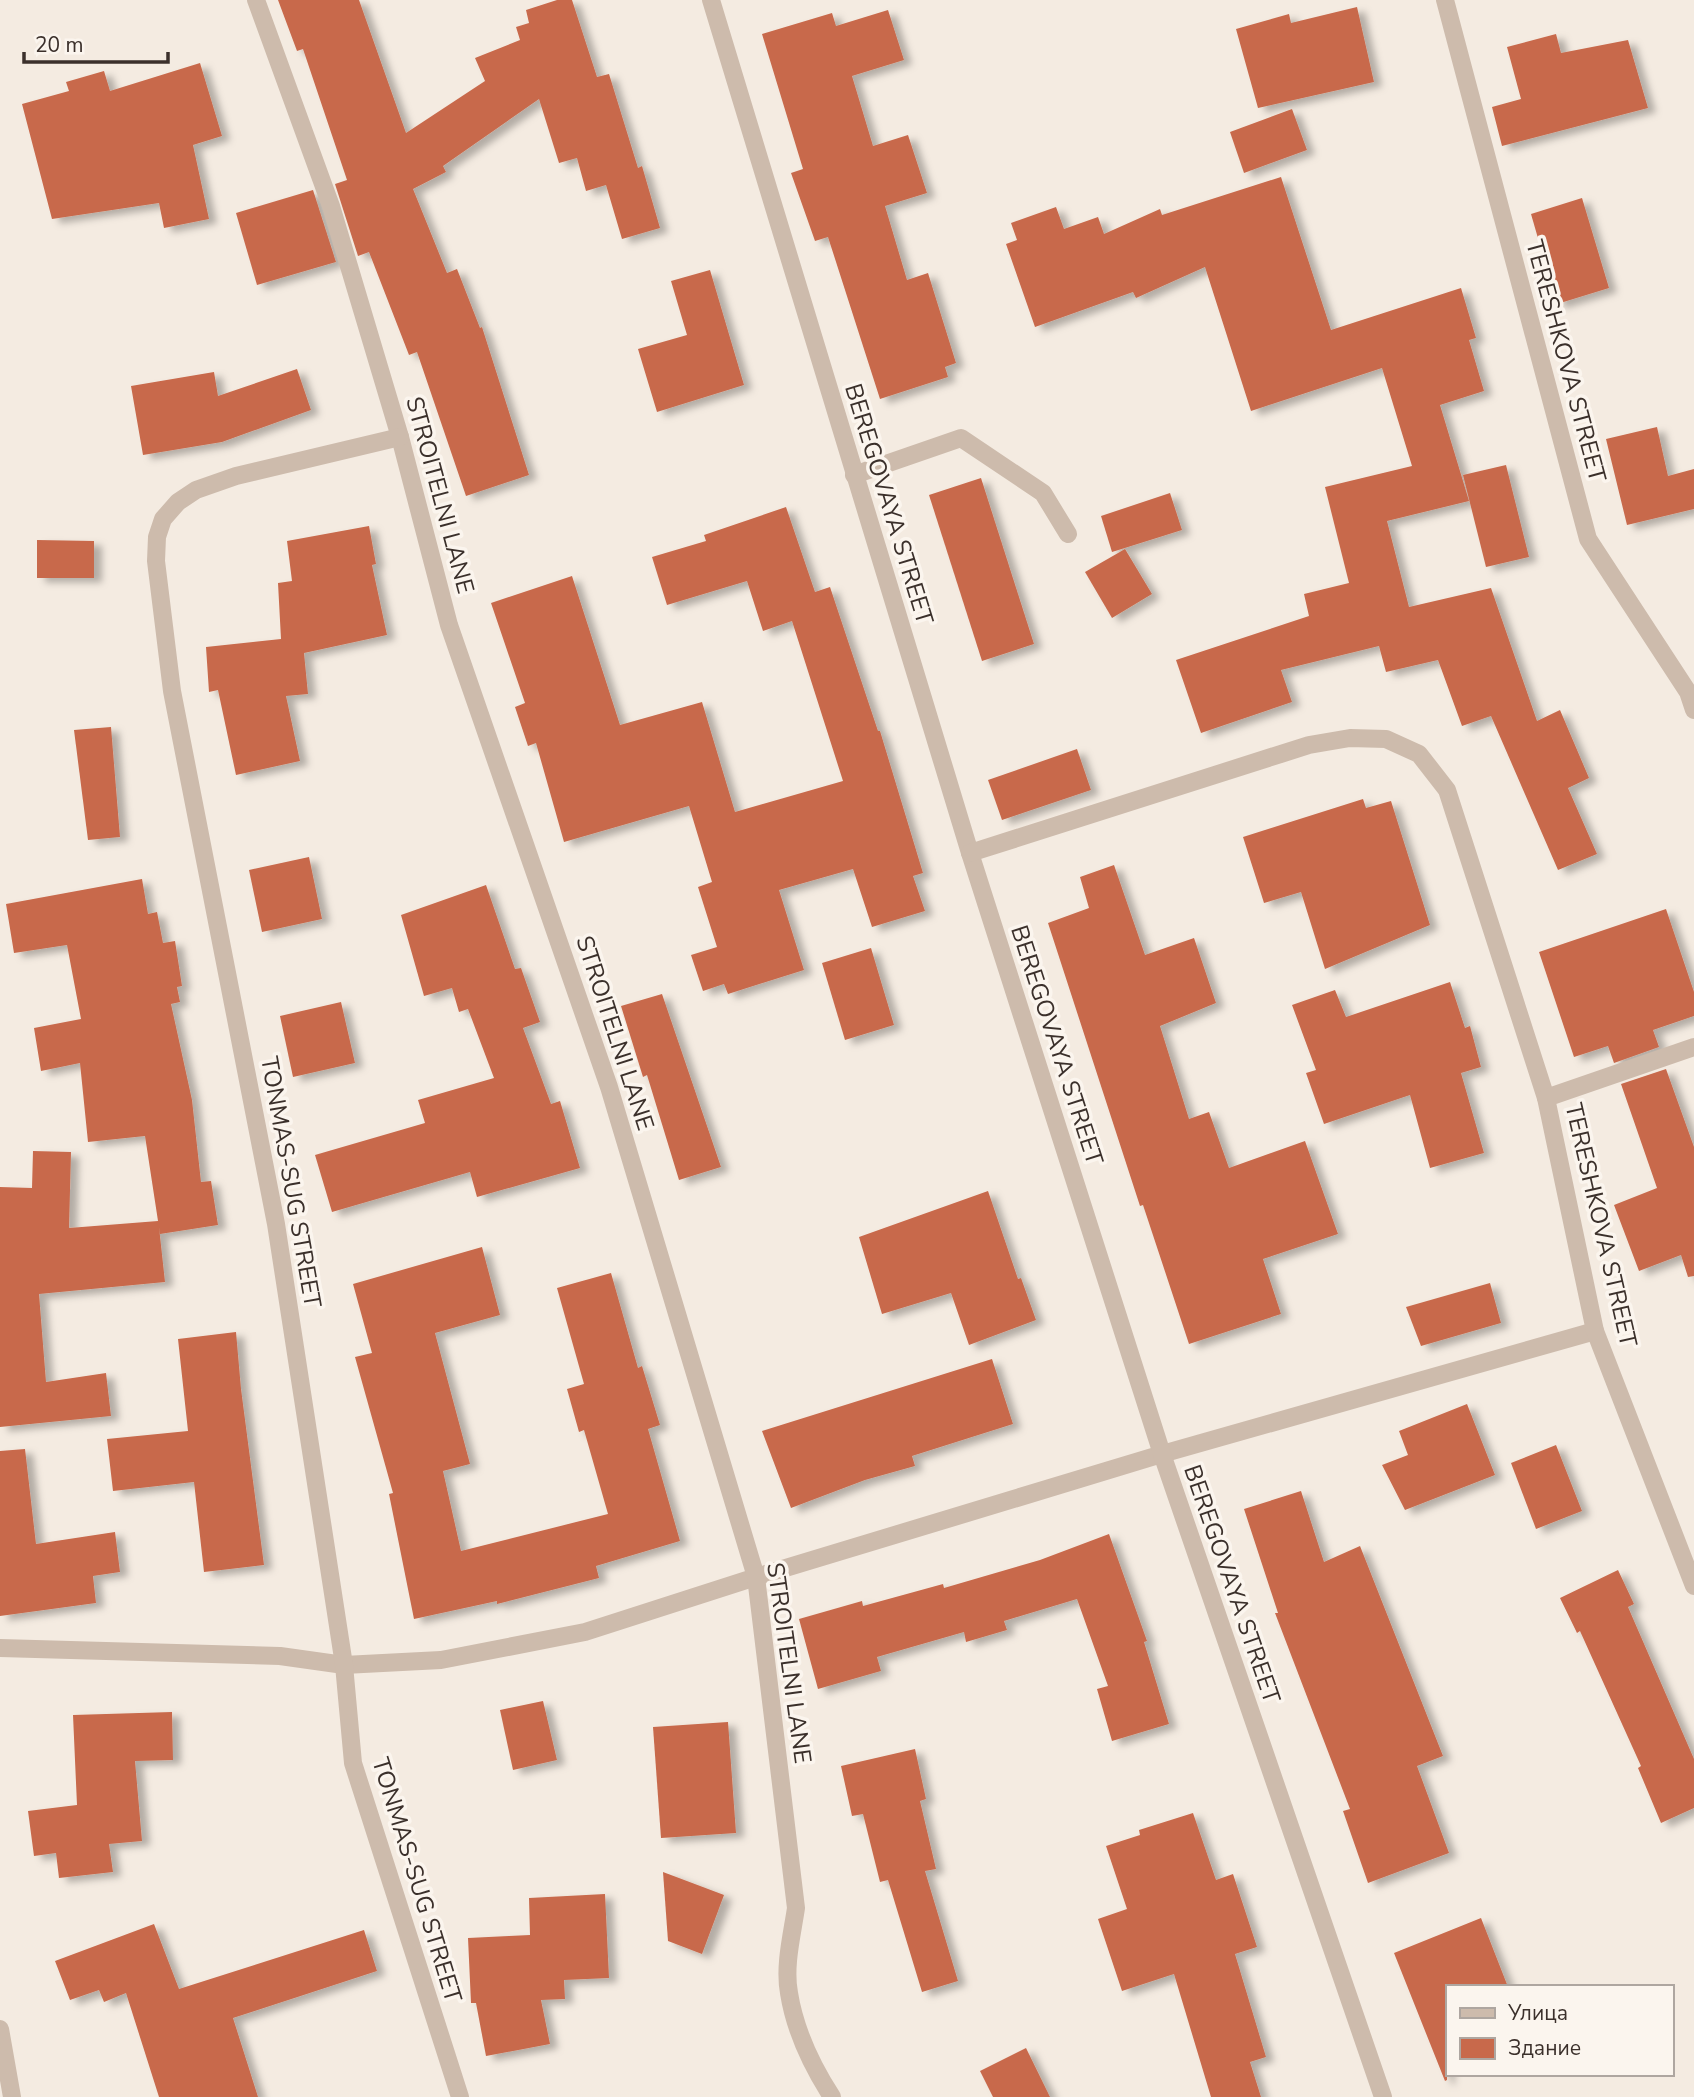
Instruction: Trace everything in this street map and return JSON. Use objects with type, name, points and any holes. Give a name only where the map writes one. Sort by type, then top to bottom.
[{"type":"street","name":"STROITELNI LANE","points":[[256,0],[331,206],[400,437],[449,625],[609,1087],[756,1577],[796,1908],[789,1954],[789,1993],[814,2069],[832,2097]]},
{"type":"street","name":"BEREGOVAYA STREET","points":[[711,0],[970,853],[1161,1454],[1383,2097]]},
{"type":"street","name":"TERESHKOVA STREET","points":[[1445,0],[1588,539],[1691,691],[1694,710]]},
{"type":"street","name":"TONMAS-SUG STREET","points":[[400,437],[236,476],[196,490],[178,502],[163,519],[157,537],[156,561],[172,691],[276,1224],[344,1665],[353,1763],[460,2097]]},
{"type":"street","points":[[854,475],[961,438],[1043,493],[1068,534]]},
{"type":"street","points":[[970,853],[1309,745],[1350,738],[1386,739],[1419,754],[1447,790],[1546,1098]]},
{"type":"street","name":"TERESHKOVA STREET","points":[[1694,1047],[1546,1098],[1595,1331],[1694,1586]]},
{"type":"street","points":[[0,1648],[280,1656],[344,1665],[441,1660],[585,1632],[1161,1454],[1595,1331]]},
{"type":"street","points":[[0,2029],[4,2076],[12,2097]]},
{"type":"building","points":[[278,0],[359,0],[406,133],[485,81],[475,58],[520,40],[516,27],[529,23],[526,10],[557,0],[572,0],[597,77],[609,74],[638,168],[642,166],[660,228],[622,239],[606,185],[586,191],[577,158],[559,163],[539,99],[443,166],[446,172],[413,189],[447,273],[457,269],[480,328],[482,327],[529,475],[466,496],[417,352],[409,355],[369,252],[358,256],[335,184],[347,180],[303,49],[297,51]]},
{"type":"building","points":[[1357,7],[1374,82],[1258,108],[1236,29],[1289,14],[1291,23]]},
{"type":"building","points":[[888,10],[904,60],[852,76],[873,146],[908,135],[927,193],[885,206],[907,280],[928,273],[956,363],[945,367],[948,377],[880,399],[828,237],[815,241],[791,173],[803,169],[762,34],[832,13],[836,26]]},
{"type":"building","points":[[1556,34],[1561,53],[1628,40],[1648,108],[1502,146],[1492,107],[1521,99],[1507,47]]},
{"type":"building","points":[[200,63],[222,136],[193,145],[209,219],[164,228],[159,203],[52,219],[22,104],[69,91],[66,82],[104,71],[110,91]]},
{"type":"building","points":[[1292,109],[1307,150],[1244,173],[1230,132]]},
{"type":"building","points":[[1281,177],[1331,330],[1461,288],[1476,338],[1469,340],[1484,391],[1440,405],[1469,501],[1387,521],[1409,607],[1491,588],[1537,721],[1560,710],[1589,778],[1568,788],[1597,854],[1558,870],[1491,716],[1462,726],[1438,660],[1386,672],[1379,646],[1281,670],[1292,702],[1201,733],[1176,660],[1309,616],[1304,594],[1349,583],[1325,487],[1412,466],[1382,368],[1251,411],[1205,267],[1136,298],[1133,292],[1035,327],[1006,244],[1017,240],[1011,223],[1056,207],[1064,229],[1098,217],[1104,234],[1160,209],[1162,215]]},
{"type":"building","points":[[313,190],[336,262],[257,285],[236,213]]},
{"type":"building","points":[[1582,198],[1609,288],[1557,304],[1531,214]]},
{"type":"building","points":[[710,270],[744,385],[657,412],[638,349],[687,335],[671,281]]},
{"type":"building","points":[[297,369],[311,410],[222,442],[143,455],[131,386],[214,372],[218,396]]},
{"type":"building","points":[[1657,427],[1668,476],[1694,469],[1694,509],[1627,525],[1606,439]]},
{"type":"building","points":[[1506,465],[1529,557],[1486,567],[1463,475]]},
{"type":"building","points":[[981,478],[1034,644],[982,661],[929,495]]},
{"type":"building","points":[[1170,493],[1182,530],[1112,552],[1101,516]]},
{"type":"building","points":[[786,507],[815,592],[830,587],[880,731],[923,873],[913,876],[925,911],[872,927],[853,869],[779,890],[804,970],[728,994],[724,984],[703,991],[691,955],[717,947],[698,887],[712,882],[689,806],[564,842],[536,743],[528,746],[515,707],[525,703],[491,603],[572,576],[620,725],[702,702],[735,812],[843,781],[792,621],[763,631],[747,581],[667,605],[652,557],[706,541],[704,535]]},
{"type":"building","points":[[369,526],[376,564],[372,565],[387,635],[304,653],[308,694],[286,696],[300,761],[236,775],[218,690],[209,692],[206,647],[281,639],[278,583],[292,581],[287,541]]},
{"type":"building","points":[[37,540],[94,541],[94,578],[37,578]]},
{"type":"building","points":[[1125,549],[1152,594],[1112,618],[1085,572]]},
{"type":"building","points":[[111,727],[120,837],[88,840],[74,730]]},
{"type":"building","points":[[1077,749],[1091,790],[1002,820],[988,780]]},
{"type":"building","points":[[1363,799],[1366,808],[1391,801],[1430,925],[1325,969],[1301,892],[1264,903],[1243,837]]},
{"type":"building","points":[[309,857],[322,919],[262,932],[249,870]]},
{"type":"building","points":[[1114,865],[1145,955],[1194,938],[1216,1003],[1160,1026],[1189,1119],[1209,1112],[1229,1168],[1305,1141],[1338,1234],[1263,1259],[1281,1314],[1189,1344],[1143,1205],[1140,1206],[1048,923],[1089,908],[1080,877]]},
{"type":"building","points":[[142,879],[148,914],[157,912],[163,943],[175,941],[182,986],[177,987],[180,1002],[171,1004],[192,1100],[201,1182],[211,1181],[218,1225],[160,1234],[159,1227],[165,1282],[39,1294],[46,1382],[106,1373],[111,1416],[0,1427],[0,1187],[32,1188],[33,1151],[71,1152],[69,1228],[158,1221],[145,1136],[88,1142],[80,1063],[41,1071],[34,1028],[81,1019],[67,945],[14,953],[6,904]]},
{"type":"building","points":[[486,885],[515,969],[521,968],[540,1022],[523,1028],[551,1104],[560,1101],[580,1168],[477,1197],[470,1172],[332,1212],[315,1155],[425,1123],[418,1100],[494,1078],[468,1009],[459,1012],[452,988],[424,996],[401,915]]},
{"type":"building","points":[[1666,909],[1694,992],[1694,1016],[1653,1030],[1659,1047],[1614,1063],[1608,1046],[1574,1057],[1539,952]]},
{"type":"building","points":[[871,948],[894,1025],[845,1040],[822,963]]},
{"type":"building","points":[[1450,982],[1465,1028],[1470,1026],[1481,1067],[1461,1073],[1484,1153],[1430,1168],[1410,1095],[1324,1124],[1306,1073],[1316,1070],[1292,1005],[1335,990],[1346,1017]]},
{"type":"building","points":[[662,994],[721,1167],[679,1180],[647,1075],[643,1077],[621,1006]]},
{"type":"building","points":[[341,1002],[355,1063],[293,1077],[280,1016]]},
{"type":"building","points":[[1666,1069],[1694,1147],[1694,1276],[1688,1277],[1681,1255],[1639,1271],[1614,1205],[1657,1188],[1621,1084]]},
{"type":"building","points":[[988,1191],[1018,1279],[1021,1278],[1036,1320],[969,1345],[951,1293],[882,1314],[859,1237]]},
{"type":"building","points":[[482,1247],[500,1315],[435,1333],[470,1464],[443,1471],[461,1551],[608,1514],[584,1430],[579,1432],[567,1389],[584,1384],[557,1288],[611,1273],[638,1368],[642,1366],[660,1425],[648,1429],[680,1541],[596,1566],[599,1578],[497,1604],[497,1601],[414,1619],[389,1494],[393,1493],[355,1357],[372,1353],[353,1284]]},
{"type":"building","points":[[1490,1283],[1501,1323],[1421,1346],[1406,1307]]},
{"type":"building","points":[[236,1332],[264,1565],[204,1572],[194,1482],[113,1491],[107,1439],[188,1431],[178,1339]]},
{"type":"building","points":[[992,1359],[1013,1424],[912,1456],[915,1466],[865,1480],[791,1508],[762,1431]]},
{"type":"building","points":[[1467,1404],[1495,1475],[1405,1510],[1382,1465],[1408,1455],[1399,1431]]},
{"type":"building","points":[[1556,1445],[1582,1511],[1536,1529],[1511,1463]]},
{"type":"building","points":[[25,1449],[36,1544],[115,1532],[120,1572],[93,1576],[96,1603],[0,1616],[0,1451]]},
{"type":"building","points":[[1301,1491],[1324,1562],[1360,1546],[1443,1756],[1417,1766],[1449,1853],[1368,1883],[1343,1811],[1350,1809],[1275,1613],[1278,1613],[1244,1509]]},
{"type":"building","points":[[1109,1534],[1147,1641],[1144,1642],[1169,1724],[1112,1741],[1097,1689],[1108,1686],[1077,1599],[1004,1621],[1007,1630],[966,1642],[964,1632],[877,1657],[881,1671],[818,1689],[799,1619],[862,1601],[863,1606],[943,1584],[944,1588],[1040,1560]]},
{"type":"building","points":[[1618,1570],[1634,1604],[1628,1607],[1694,1759],[1694,1808],[1661,1823],[1638,1768],[1641,1766],[1580,1631],[1577,1633],[1560,1598]]},
{"type":"building","points":[[543,1701],[557,1760],[513,1770],[500,1710]]},
{"type":"building","points":[[172,1712],[173,1760],[135,1761],[142,1841],[109,1844],[113,1872],[59,1878],[56,1853],[34,1856],[28,1811],[77,1805],[73,1715]]},
{"type":"building","points":[[728,1722],[736,1833],[661,1838],[653,1727]]},
{"type":"building","points":[[915,1749],[926,1799],[920,1801],[936,1869],[925,1871],[958,1981],[922,1992],[888,1880],[880,1882],[863,1814],[852,1816],[841,1766]]},
{"type":"building","points":[[1193,1813],[1216,1880],[1233,1874],[1257,1947],[1235,1954],[1266,2057],[1250,2062],[1261,2097],[1211,2097],[1174,1974],[1122,1991],[1098,1919],[1127,1909],[1106,1846],[1140,1835],[1139,1830]]},
{"type":"building","points":[[663,1872],[724,1895],[702,1954],[668,1941]]},
{"type":"building","points":[[605,1894],[609,1978],[564,1980],[565,1999],[541,2000],[550,2044],[486,2056],[476,2003],[471,2003],[468,1938],[530,1935],[529,1898]]},
{"type":"building","points":[[1481,1918],[1507,1985],[1446,1985],[1445,2081],[1394,1953]]},
{"type":"building","points":[[154,1924],[179,1989],[364,1930],[377,1971],[233,2018],[258,2097],[159,2097],[126,1993],[104,2002],[99,1990],[70,2000],[55,1961]]},
{"type":"building","points":[[1026,2048],[1050,2097],[993,2097],[980,2071]]}]
